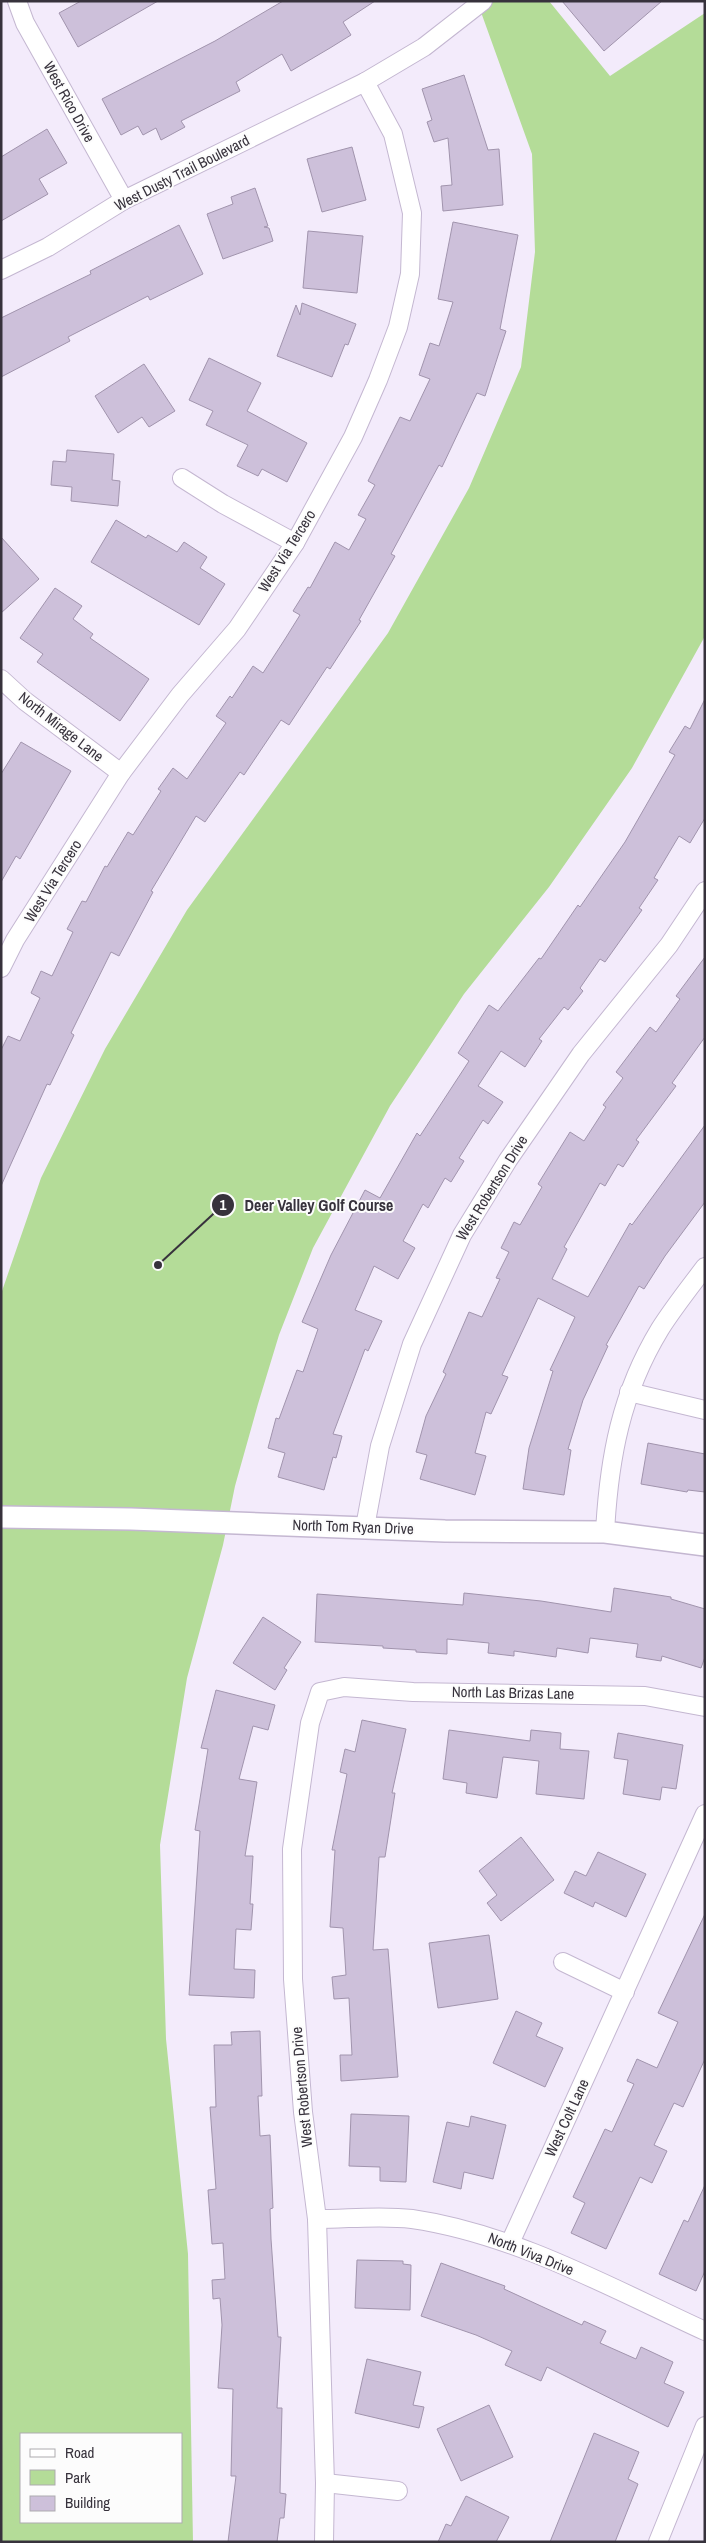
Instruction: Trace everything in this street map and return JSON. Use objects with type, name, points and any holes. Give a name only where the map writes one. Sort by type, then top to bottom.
[{"type":"street","name":"West Rico Drive","points":[[17,1],[25,23],[124,200]]},
{"type":"street","name":"West Dusty Trail Boulevard","points":[[1,270],[48,247],[124,200],[365,82],[424,47],[483,1]]},
{"type":"street","name":"West Via Tercero","points":[[1,968],[15,940],[121,773],[180,695],[237,629],[295,543],[353,437],[371,397],[398,327],[410,274],[412,213],[393,134],[365,82]]},
{"type":"street","points":[[182,478],[223,504],[295,543]]},
{"type":"street","name":"North Mirage Lane","points":[[1,679],[25,701],[121,773]]},
{"type":"street","name":"West Robertson Drive","points":[[365,1527],[380,1446],[412,1344],[462,1235],[508,1160],[581,1054],[669,945],[705,891]]},
{"type":"street","points":[[605,1532],[607,1493],[618,1425],[629,1392],[660,1329],[705,1267]]},
{"type":"street","points":[[629,1392],[705,1410]]},
{"type":"street","name":"North Tom Ryan Drive","points":[[1,1517],[605,1532],[705,1545]]},
{"type":"street","name":"North Las Brizas Lane","points":[[320,1692],[344,1687],[413,1692],[645,1696],[705,1707]]},
{"type":"street","name":"West Robertson Drive","points":[[320,1692],[310,1723],[292,1849],[293,1979],[303,2112],[317,2219],[325,2484],[324,2542]]},
{"type":"street","name":"West Colt Lane","points":[[510,2243],[705,1814]]},
{"type":"street","points":[[563,1962],[625,1992]]},
{"type":"street","name":"North Viva Drive","points":[[317,2219],[410,2219],[472,2231],[510,2243],[705,2331]]},
{"type":"street","points":[[658,2542],[705,2426]]},
{"type":"street","points":[[325,2484],[398,2491]]},
{"type":"green space","points":[[477,1],[549,1],[610,76],[705,13],[705,636],[632,768],[549,887],[464,994],[390,1106],[313,1248],[279,1335],[258,1404],[235,1486],[223,1545],[187,1678],[160,1845],[166,2039],[188,2254],[193,2542],[1,2542],[1,1294],[41,1178],[105,1049],[187,910],[388,633],[469,488],[521,367],[535,252],[532,154]]},
{"type":"building","points":[[81,1],[158,1],[78,47],[59,13]]},
{"type":"building","points":[[283,1],[375,1],[343,22],[351,35],[291,71],[282,54],[236,82],[240,91],[181,121],[185,127],[161,140],[156,128],[143,135],[138,126],[121,135],[102,99],[215,41]]},
{"type":"building","points":[[562,1],[662,1],[604,51]]},
{"type":"building","points":[[464,75],[488,150],[499,149],[503,205],[443,211],[441,186],[452,185],[448,138],[434,142],[427,122],[432,120],[422,89]]},
{"type":"building","points":[[47,129],[67,163],[39,179],[48,194],[1,221],[1,157]]},
{"type":"building","points":[[352,147],[366,200],[322,212],[307,159]]},
{"type":"building","points":[[255,188],[268,226],[264,227],[269,228],[273,241],[223,259],[207,214],[233,204],[231,197]]},
{"type":"building","points":[[453,222],[518,235],[500,329],[506,331],[485,396],[477,393],[442,467],[439,465],[391,554],[395,556],[359,620],[361,621],[330,669],[327,667],[289,725],[281,720],[244,775],[240,772],[205,822],[196,816],[151,891],[153,892],[119,956],[111,952],[71,1033],[74,1035],[50,1085],[47,1084],[1,1186],[1,1050],[8,1036],[20,1041],[40,998],[31,993],[41,971],[52,976],[73,932],[67,929],[82,901],[86,902],[105,866],[107,867],[128,832],[133,835],[161,791],[158,789],[173,768],[187,779],[226,723],[216,716],[230,696],[232,698],[253,666],[263,673],[300,615],[293,611],[308,587],[310,588],[335,542],[349,550],[366,519],[358,515],[375,485],[368,481],[400,417],[410,421],[430,379],[419,375],[430,343],[439,346],[453,302],[438,299]]},
{"type":"building","points":[[179,225],[203,274],[150,300],[148,296],[68,337],[70,341],[1,377],[1,318],[91,274],[90,271]]},
{"type":"building","points":[[308,231],[363,236],[357,293],[303,288]]},
{"type":"building","points":[[302,303],[356,324],[348,345],[345,344],[332,377],[277,356],[296,305],[300,315]]},
{"type":"building","points":[[209,358],[261,383],[247,411],[307,443],[287,482],[262,469],[258,476],[237,466],[248,445],[206,425],[213,411],[189,400]]},
{"type":"building","points":[[144,364],[175,411],[149,427],[142,417],[118,433],[95,396]]},
{"type":"building","points":[[67,450],[114,454],[112,480],[120,481],[118,506],[71,501],[72,487],[51,485],[53,461],[66,462]]},
{"type":"building","points":[[116,520],[146,538],[148,535],[177,552],[184,542],[207,557],[200,568],[225,584],[199,625],[91,562]]},
{"type":"building","points":[[1,537],[39,579],[1,613]]},
{"type":"building","points":[[55,588],[82,606],[73,619],[93,634],[90,638],[149,679],[120,721],[37,662],[43,654],[20,638]]},
{"type":"building","points":[[705,699],[705,818],[690,843],[679,836],[654,878],[658,880],[639,908],[642,910],[605,962],[600,959],[580,988],[583,991],[568,1010],[564,1007],[539,1039],[542,1041],[525,1067],[501,1051],[478,1086],[503,1102],[488,1124],[483,1120],[459,1158],[464,1161],[451,1182],[445,1178],[428,1208],[423,1204],[403,1241],[415,1248],[398,1279],[374,1266],[355,1310],[382,1321],[368,1351],[365,1349],[333,1434],[342,1436],[336,1458],[333,1457],[324,1490],[278,1477],[285,1453],[268,1448],[276,1418],[279,1419],[297,1370],[303,1372],[318,1329],[302,1322],[331,1255],[365,1190],[380,1198],[417,1133],[420,1136],[469,1061],[458,1053],[489,1005],[498,1011],[539,958],[541,959],[578,905],[580,907],[625,842],[675,755],[669,752],[685,726],[690,729]]},
{"type":"building","points":[[21,742],[71,771],[20,859],[16,856],[1,882],[1,774]]},
{"type":"building","points":[[705,957],[705,1037],[672,1083],[676,1086],[636,1140],[639,1142],[623,1167],[618,1164],[605,1186],[600,1183],[564,1247],[567,1249],[552,1279],[588,1297],[630,1223],[632,1225],[705,1125],[705,1202],[665,1256],[644,1289],[639,1286],[606,1345],[608,1346],[583,1400],[568,1449],[571,1450],[564,1495],[523,1489],[529,1448],[553,1371],[550,1370],[575,1317],[538,1298],[502,1375],[508,1377],[491,1414],[486,1412],[475,1453],[486,1456],[475,1495],[420,1479],[427,1455],[416,1452],[426,1416],[446,1374],[443,1372],[469,1312],[482,1317],[500,1279],[496,1278],[509,1252],[501,1248],[514,1222],[520,1225],[542,1187],[538,1184],[570,1132],[584,1141],[606,1107],[603,1105],[623,1078],[616,1072],[650,1027],[656,1032],[680,999],[676,996]]},
{"type":"building","points":[[648,1443],[705,1454],[705,1492],[688,1490],[687,1492],[641,1484]]},
{"type":"building","points":[[614,1588],[671,1597],[671,1599],[705,1609],[705,1657],[701,1668],[662,1656],[661,1661],[636,1657],[638,1644],[590,1638],[588,1653],[557,1648],[556,1657],[514,1651],[514,1656],[488,1653],[489,1643],[447,1639],[447,1654],[383,1648],[383,1646],[315,1642],[317,1594],[463,1605],[464,1593],[541,1601],[611,1612]]},
{"type":"building","points":[[263,1617],[301,1642],[284,1668],[287,1670],[275,1690],[233,1663]]},
{"type":"building","points":[[216,1690],[275,1705],[268,1730],[253,1726],[239,1779],[257,1782],[245,1856],[253,1856],[250,1904],[253,1904],[251,1930],[236,1929],[234,1969],[255,1970],[254,1998],[189,1995],[200,1831],[195,1830],[208,1749],[201,1748]]},
{"type":"building","points":[[362,1720],[406,1729],[392,1793],[395,1793],[385,1857],[379,1857],[373,1950],[388,1949],[398,2077],[341,2081],[340,2055],[352,2055],[349,1998],[334,1999],[332,1977],[346,1975],[343,1928],[330,1927],[335,1850],[332,1850],[347,1774],[340,1772],[345,1749],[355,1752]]},
{"type":"building","points":[[449,1730],[530,1741],[531,1730],[561,1733],[560,1749],[589,1751],[584,1799],[536,1794],[539,1761],[503,1757],[497,1798],[466,1793],[467,1783],[443,1779]]},
{"type":"building","points":[[618,1733],[683,1745],[676,1789],[662,1787],[660,1800],[623,1794],[628,1760],[614,1758]]},
{"type":"building","points":[[521,1837],[554,1880],[501,1921],[487,1903],[497,1895],[479,1871]]},
{"type":"building","points":[[598,1852],[646,1874],[626,1917],[595,1902],[593,1907],[564,1893],[575,1871],[586,1876]]},
{"type":"building","points":[[705,1914],[705,2059],[683,2107],[674,2103],[654,2145],[667,2151],[652,2183],[640,2177],[606,2249],[571,2233],[585,2203],[573,2197],[605,2129],[612,2132],[634,2084],[627,2081],[637,2059],[657,2068],[678,2022],[658,2013]]},
{"type":"building","points":[[489,1935],[498,1999],[438,2008],[429,1943]]},
{"type":"building","points":[[516,2011],[542,2023],[536,2036],[563,2048],[545,2087],[493,2063]]},
{"type":"building","points":[[260,2031],[262,2096],[258,2096],[260,2136],[270,2135],[273,2208],[270,2209],[271,2239],[278,2337],[281,2337],[277,2408],[282,2408],[280,2493],[286,2494],[284,2518],[280,2518],[277,2542],[228,2542],[236,2476],[231,2476],[233,2389],[218,2388],[222,2325],[220,2298],[213,2299],[212,2280],[225,2279],[223,2243],[212,2244],[208,2190],[216,2189],[210,2107],[216,2107],[214,2045],[232,2045],[231,2032]]},
{"type":"building","points":[[351,2114],[409,2116],[406,2182],[380,2181],[380,2167],[349,2166]]},
{"type":"building","points":[[471,2116],[506,2125],[493,2179],[464,2172],[461,2189],[433,2182],[447,2122],[469,2127]]},
{"type":"building","points":[[705,2185],[705,2271],[696,2291],[659,2274],[684,2220],[688,2222]]},
{"type":"building","points":[[357,2260],[403,2261],[403,2264],[411,2265],[410,2310],[355,2308]]},
{"type":"building","points":[[441,2263],[505,2286],[504,2289],[582,2325],[584,2321],[606,2331],[600,2343],[636,2359],[641,2347],[673,2362],[664,2383],[684,2392],[668,2427],[547,2367],[541,2381],[505,2365],[512,2351],[476,2335],[421,2316]]},
{"type":"building","points":[[367,2359],[421,2372],[413,2405],[424,2407],[419,2428],[355,2413]]},
{"type":"building","points":[[489,2405],[513,2457],[461,2481],[437,2429]]},
{"type":"building","points":[[594,2433],[639,2452],[628,2479],[638,2484],[615,2542],[550,2542]]},
{"type":"building","points":[[466,2496],[509,2517],[496,2542],[438,2542],[446,2524],[451,2526]]},
{"type":"place","name":"Deer Valley Golf Course","points":[[158,1265]]}]
